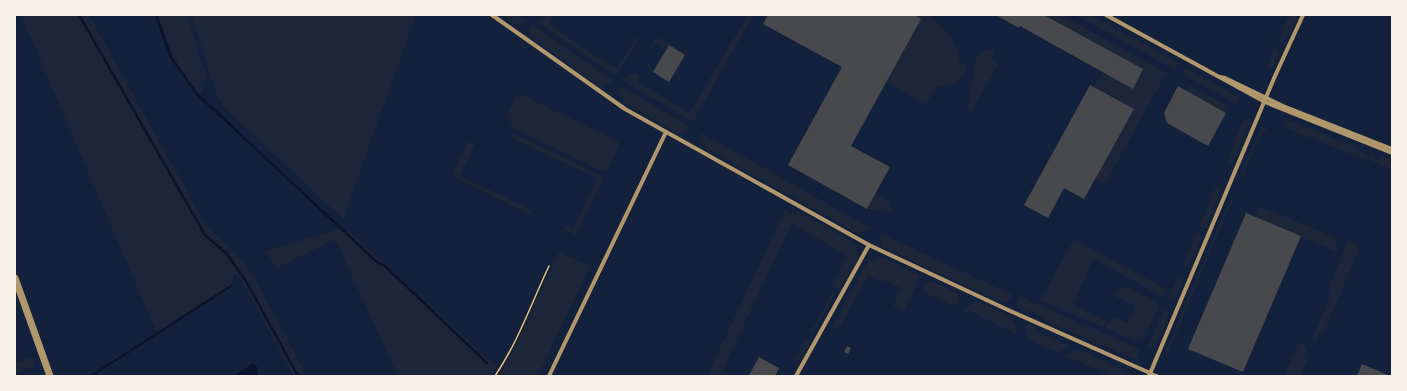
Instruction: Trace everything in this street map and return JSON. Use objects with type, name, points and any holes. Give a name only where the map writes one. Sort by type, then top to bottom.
[{"type":"street","points":[[492,15],[625,109],[869,245],[1020,316],[1150,374],[1265,100],[1303,15]]},
{"type":"street","points":[[1106,15],[1265,100],[1392,153]]},
{"type":"street","points":[[1265,100],[1392,149]]},
{"type":"street","points":[[549,376],[666,132]]},
{"type":"street","points":[[796,376],[869,245]]},
{"type":"street","points":[[15,278],[50,376]]},
{"type":"lane","points":[[1150,374],[1158,376]]},
{"type":"path","points":[[495,376],[512,346],[549,266]]},
{"type":"shaded area","points":[[21,15],[89,15],[207,226],[240,258],[254,277],[307,376],[294,376],[242,281],[235,273],[230,288],[158,335]]},
{"type":"shaded area","points":[[158,15],[187,15],[206,75],[200,98],[174,60]]},
{"type":"shaded area","points":[[191,15],[416,15],[343,219],[227,110],[217,95]]},
{"type":"shaded area","points":[[502,15],[518,15],[527,21],[519,26],[515,25]]},
{"type":"shaded area","points":[[544,15],[554,15],[549,24],[595,56],[617,68],[637,36],[639,39],[616,76],[534,19],[535,18],[540,21]]},
{"type":"shaded area","points":[[748,15],[753,15],[693,122],[622,80],[634,73],[640,76],[637,81],[689,113]]},
{"type":"shaded area","points":[[915,15],[929,15],[941,26],[954,41],[959,55],[960,64],[967,63],[966,70],[961,79],[953,84],[936,87],[926,105],[886,82],[921,19]]},
{"type":"shaded area","points":[[1044,15],[1062,15],[1166,73],[1105,184],[1095,179],[1134,109],[1094,87],[1103,72],[1133,88],[1143,69]]},
{"type":"shaded area","points":[[1076,15],[1091,15],[1178,63],[1175,70]]},
{"type":"shaded area","points":[[1289,15],[1298,15],[1288,37],[1281,42],[1278,41]]},
{"type":"shaded area","points":[[531,24],[613,81],[602,88],[529,36]]},
{"type":"shaded area","points":[[659,38],[689,56],[688,57],[669,45],[666,50],[655,43],[649,52],[648,51],[655,39]]},
{"type":"shaded area","points":[[992,48],[996,49],[990,59],[998,64],[972,111],[966,108],[969,101],[976,58],[984,51]]},
{"type":"shaded area","points":[[1274,49],[1278,51],[1279,54],[1272,68],[1267,67]]},
{"type":"shaded area","points":[[1185,68],[1238,97],[1236,104],[1182,74]]},
{"type":"shaded area","points":[[619,85],[690,127],[689,129],[686,132],[679,134],[625,103],[619,93]]},
{"type":"shaded area","points":[[1189,85],[1229,107],[1226,113],[1185,91]]},
{"type":"shaded area","points":[[518,95],[522,95],[618,141],[619,146],[608,169],[602,171],[511,127],[513,124],[509,123],[511,119],[506,117]]},
{"type":"shaded area","points":[[1247,118],[1250,119],[1250,123],[1232,165],[1227,161],[1242,123]]},
{"type":"shaded area","points":[[1286,119],[1359,148],[1358,151],[1368,155],[1366,160],[1283,127]]},
{"type":"shaded area","points":[[1262,126],[1267,129],[1259,137],[1242,178],[1241,172]]},
{"type":"shaded area","points":[[701,133],[871,228],[867,231],[857,233],[735,165],[701,144],[699,138]]},
{"type":"shaded area","points":[[514,134],[604,177],[576,235],[564,230],[566,226],[573,229],[597,178],[512,138]]},
{"type":"shaded area","points":[[468,141],[475,144],[460,176],[532,210],[530,214],[455,178],[453,172]]},
{"type":"shaded area","points":[[1370,156],[1378,160],[1381,156],[1392,161],[1392,169],[1369,160]]},
{"type":"shaded area","points":[[1216,186],[1220,187],[1221,191],[1206,227],[1203,228],[1199,226]]},
{"type":"shaded area","points":[[876,193],[887,199],[890,204],[891,211],[888,213],[867,209]]},
{"type":"shaded area","points":[[1234,196],[1167,355],[1164,355],[1229,201]]},
{"type":"shaded area","points":[[1259,206],[1336,238],[1337,252],[1255,217]]},
{"type":"shaded area","points":[[785,210],[795,216],[797,211],[852,241],[856,246],[857,251],[856,261],[840,290],[831,286],[847,256],[792,223],[722,371],[731,376],[707,376]]},
{"type":"shaded area","points":[[340,229],[355,236],[497,367],[492,376],[398,376],[335,239],[277,268],[265,251]]},
{"type":"shaded area","points":[[1197,232],[1202,236],[1189,267],[1183,265]]},
{"type":"shaded area","points":[[882,234],[1013,295],[1006,302],[1001,302],[891,251],[881,246],[880,238]]},
{"type":"shaded area","points":[[1074,239],[1166,289],[1163,297],[1093,259],[1073,305],[1107,321],[1104,328],[1040,300]]},
{"type":"shaded area","points":[[1349,239],[1357,247],[1358,252],[1323,335],[1319,333],[1316,341],[1312,339],[1330,296],[1328,289]]},
{"type":"shaded area","points":[[559,252],[590,266],[538,376],[498,376],[504,368]]},
{"type":"shaded area","points":[[878,257],[884,258],[919,275],[915,288],[904,311],[893,306],[901,288],[883,280],[881,282],[868,276],[838,330],[832,327],[867,263]]},
{"type":"shaded area","points":[[1178,276],[1183,280],[1176,297],[1169,299]]},
{"type":"shaded area","points":[[932,281],[959,294],[958,301],[954,306],[924,292],[924,286]]},
{"type":"shaded area","points":[[1128,287],[1159,304],[1146,335],[1141,340],[1134,340],[1106,328],[1109,321],[1112,322],[1114,317],[1128,323],[1136,306],[1114,296],[1118,289]]},
{"type":"shaded area","points":[[832,293],[834,295],[813,333],[810,333]]},
{"type":"shaded area","points":[[1019,296],[1139,349],[1137,360],[1045,321],[1046,319],[1028,310],[1027,313],[1019,308],[1017,303]]},
{"type":"shaded area","points":[[977,301],[1010,316],[1016,326],[1016,334],[969,311],[961,311]]},
{"type":"shaded area","points":[[1165,307],[1169,315],[1154,349],[1148,346]]},
{"type":"shaded area","points":[[1028,324],[1037,328],[1036,331],[1067,345],[1067,348],[1056,352],[1029,340],[1025,327]]},
{"type":"shaded area","points":[[806,339],[811,343],[801,361],[795,360]]},
{"type":"shaded area","points":[[1299,342],[1304,344],[1309,357],[1300,376],[1284,376]]},
{"type":"shaded area","points":[[1077,349],[1133,374],[1134,376],[1113,376],[1065,356]]},
{"type":"shaded area","points":[[32,357],[35,366],[15,374],[15,363]]},
{"type":"shaded area","points":[[252,364],[257,367],[258,376],[234,376]]},
{"type":"building","points":[[768,15],[915,15],[921,19],[851,146],[890,167],[867,209],[788,165],[842,67],[763,24]]},
{"type":"building","points":[[996,15],[1044,15],[1143,69],[1133,89],[1020,26],[1019,28]]},
{"type":"building","points":[[669,45],[685,55],[669,82],[653,72]]},
{"type":"building","points":[[1090,85],[1134,109],[1084,199],[1064,188],[1048,218],[1024,205]]},
{"type":"building","points":[[1178,86],[1226,113],[1208,146],[1167,123],[1164,113]]},
{"type":"building","points":[[1246,213],[1301,236],[1243,372],[1188,349]]},
{"type":"building","points":[[847,346],[851,348],[848,354],[844,352]]},
{"type":"building","points":[[759,357],[779,368],[775,376],[749,375]]},
{"type":"building","points":[[1362,364],[1390,376],[1357,376]]},
{"type":"waterway","points":[[79,15],[205,235],[227,254],[246,281],[298,376]]},
{"type":"waterway","points":[[156,15],[171,57],[196,93],[378,263],[384,265],[487,363]]},
{"type":"waterway","points":[[91,376],[231,286]]}]
